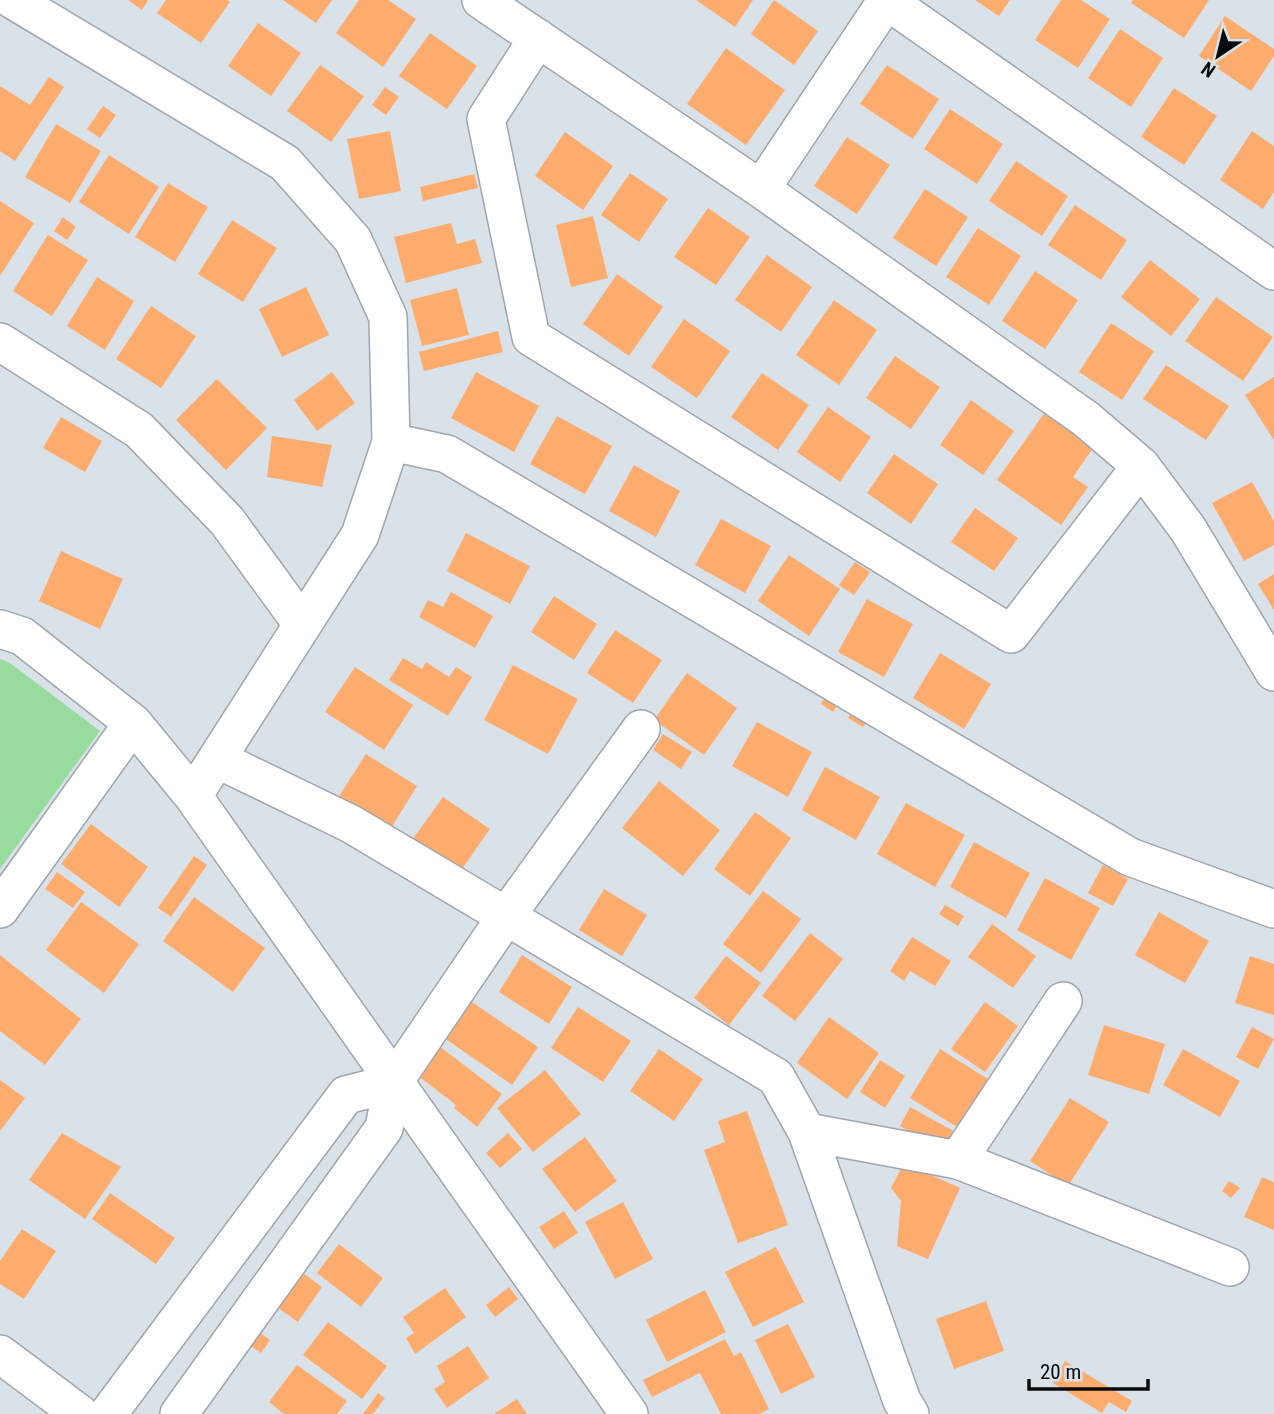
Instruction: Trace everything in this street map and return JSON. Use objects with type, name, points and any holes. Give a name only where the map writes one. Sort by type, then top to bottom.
[{"type":"street","points":[[481,0],[761,189],[1086,419],[1141,466],[1188,529],[1274,672]]},
{"type":"street","points":[[761,189],[887,0],[1274,271]]},
{"type":"street","points":[[30,5],[285,163],[353,240],[388,317],[391,442],[360,535],[193,796]]},
{"type":"street","points":[[538,38],[486,119],[531,337],[1011,635],[1141,466]]},
{"type":"street","points":[[0,342],[139,430],[226,521],[302,624]]},
{"type":"street","points":[[391,442],[447,454],[1130,857],[1274,909]]},
{"type":"street","points":[[0,629],[22,636],[133,723],[193,796],[629,1414]]},
{"type":"street","points":[[0,909],[133,723]]},
{"type":"street","points":[[179,1414],[384,1128],[393,1083],[507,915],[641,729]]},
{"type":"street","points":[[217,759],[351,824],[776,1077],[807,1132],[897,1410]]},
{"type":"street","points":[[958,1160],[1063,1001]]},
{"type":"street","points":[[108,1414],[346,1095],[393,1083]]},
{"type":"street","points":[[807,1132],[958,1160],[1230,1267]]},
{"type":"street","points":[[0,1354],[80,1414]]},
{"type":"green space","points":[[0,659],[10,663],[100,731],[0,869]]},
{"type":"building","points":[[128,0],[148,0],[142,10]]},
{"type":"building","points":[[166,0],[230,2],[201,43],[157,13]]},
{"type":"building","points":[[283,0],[332,0],[316,23]]},
{"type":"building","points":[[359,0],[388,0],[416,19],[383,67],[336,33]]},
{"type":"building","points":[[696,0],[753,0],[735,27]]},
{"type":"building","points":[[774,0],[818,31],[794,65],[751,34]]},
{"type":"building","points":[[975,0],[1010,0],[999,16]]},
{"type":"building","points":[[1061,0],[1081,0],[1110,19],[1078,68],[1035,40]]},
{"type":"building","points":[[1133,0],[1209,0],[1184,38],[1131,3]]},
{"type":"building","points":[[1225,16],[1274,49],[1274,56],[1251,91],[1199,56]]},
{"type":"building","points":[[258,23],[301,53],[271,96],[228,66]]},
{"type":"building","points":[[1120,29],[1163,58],[1131,107],[1088,78]]},
{"type":"building","points":[[430,33],[477,66],[447,109],[399,76]]},
{"type":"building","points":[[726,48],[785,90],[746,145],[687,104]]},
{"type":"building","points":[[320,65],[364,96],[331,142],[287,111]]},
{"type":"building","points":[[887,65],[939,99],[913,139],[860,104]]},
{"type":"building","points":[[49,77],[64,87],[15,161],[0,151],[0,86],[30,105]]},
{"type":"building","points":[[385,87],[399,97],[386,115],[372,105]]},
{"type":"building","points":[[1174,88],[1217,116],[1184,165],[1141,137]]},
{"type":"building","points":[[103,106],[116,115],[100,138],[87,129]]},
{"type":"building","points":[[950,109],[1003,144],[977,184],[924,149]]},
{"type":"building","points":[[56,124],[101,151],[70,203],[25,177]]},
{"type":"building","points":[[390,131],[401,191],[359,199],[347,139]]},
{"type":"building","points":[[1252,131],[1274,146],[1274,192],[1263,209],[1220,180]]},
{"type":"building","points":[[565,132],[613,166],[583,210],[535,176]]},
{"type":"building","points":[[847,137],[890,165],[857,214],[814,186]]},
{"type":"building","points":[[109,155],[159,187],[129,234],[79,202]]},
{"type":"building","points":[[1016,161],[1068,196],[1042,236],[989,201]]},
{"type":"building","points":[[630,173],[668,199],[639,242],[601,215]]},
{"type":"building","points":[[474,174],[478,188],[423,201],[420,187]]},
{"type":"building","points":[[168,183],[208,207],[175,262],[135,237]]},
{"type":"building","points":[[925,189],[968,217],[936,266],[893,238]]},
{"type":"building","points":[[0,201],[34,223],[0,276]]},
{"type":"building","points":[[1075,205],[1127,240],[1101,280],[1048,245]]},
{"type":"building","points":[[708,208],[750,237],[716,285],[674,257]]},
{"type":"building","points":[[593,216],[608,278],[571,287],[556,225]]},
{"type":"building","points":[[63,217],[76,227],[67,240],[54,231]]},
{"type":"building","points":[[232,220],[277,248],[243,302],[198,274]]},
{"type":"building","points":[[451,223],[457,244],[475,239],[482,263],[406,283],[394,237]]},
{"type":"building","points":[[978,228],[1021,256],[989,305],[946,277]]},
{"type":"building","points":[[48,235],[88,260],[52,316],[13,291]]},
{"type":"building","points":[[767,255],[812,287],[781,332],[735,300]]},
{"type":"building","points":[[1150,260],[1200,299],[1171,336],[1121,297]]},
{"type":"building","points":[[1035,271],[1078,300],[1045,349],[1002,321]]},
{"type":"building","points":[[617,274],[663,307],[629,356],[583,324]]},
{"type":"building","points":[[97,277],[134,301],[105,350],[67,326]]},
{"type":"building","points":[[306,287],[329,335],[282,357],[259,309]]},
{"type":"building","points":[[457,288],[469,335],[422,346],[410,300]]},
{"type":"building","points":[[1216,297],[1273,337],[1243,381],[1185,341]]},
{"type":"building","points":[[834,300],[877,330],[839,385],[796,355]]},
{"type":"building","points":[[151,306],[196,336],[161,388],[116,359]]},
{"type":"building","points":[[684,319],[730,351],[697,398],[651,367]]},
{"type":"building","points":[[1111,323],[1154,351],[1122,400],[1079,372]]},
{"type":"building","points":[[498,331],[503,352],[424,371],[419,352]]},
{"type":"building","points":[[895,356],[940,387],[911,429],[866,398]]},
{"type":"building","points":[[1166,365],[1229,406],[1206,440],[1143,399]]},
{"type":"building","points":[[332,372],[355,403],[317,431],[294,400]]},
{"type":"building","points":[[476,372],[539,406],[514,452],[451,418]]},
{"type":"building","points":[[762,373],[809,405],[778,450],[731,417]]},
{"type":"building","points":[[1274,377],[1274,440],[1245,395]]},
{"type":"building","points":[[217,379],[267,428],[226,470],[176,420]]},
{"type":"building","points":[[971,400],[1014,431],[983,475],[940,445]]},
{"type":"building","points":[[828,407],[871,437],[840,482],[797,452]]},
{"type":"building","points":[[1048,408],[1097,442],[1073,477],[1088,487],[1061,525],[997,480]]},
{"type":"building","points":[[557,416],[612,446],[585,494],[530,464]]},
{"type":"building","points":[[61,417],[102,441],[85,472],[43,448]]},
{"type":"building","points":[[272,436],[332,445],[322,487],[267,477]]},
{"type":"building","points":[[894,454],[938,484],[911,524],[867,493]]},
{"type":"building","points":[[634,465],[680,491],[656,537],[609,511]]},
{"type":"building","points":[[1252,482],[1274,521],[1274,545],[1244,561],[1212,503]]},
{"type":"building","points":[[975,508],[1018,538],[994,571],[951,542]]},
{"type":"building","points":[[721,519],[771,546],[745,593],[695,565]]},
{"type":"building","points":[[466,533],[530,566],[510,604],[447,571]]},
{"type":"building","points":[[61,551],[123,579],[100,629],[39,601]]},
{"type":"building","points":[[789,555],[840,589],[809,636],[758,601]]},
{"type":"building","points":[[855,562],[870,572],[854,595],[839,585]]},
{"type":"building","points":[[1274,574],[1274,610],[1258,584]]},
{"type":"building","points":[[451,592],[493,616],[475,648],[419,617],[428,600],[443,607]]},
{"type":"building","points":[[554,596],[597,624],[574,660],[531,632]]},
{"type":"building","points":[[867,599],[913,624],[884,677],[838,652]]},
{"type":"building","points":[[615,630],[662,660],[633,703],[587,673]]},
{"type":"building","points":[[940,653],[991,684],[964,729],[913,698]]},
{"type":"building","points":[[403,658],[422,669],[426,662],[449,677],[456,667],[472,677],[448,716],[389,680]]},
{"type":"building","points":[[513,665],[578,699],[548,754],[484,720]]},
{"type":"building","points":[[355,667],[413,705],[384,750],[325,712]]},
{"type":"building","points":[[687,673],[737,708],[704,755],[654,720]]},
{"type":"building","points":[[829,690],[842,697],[833,712],[821,704]]},
{"type":"building","points":[[856,705],[871,714],[863,727],[848,718]]},
{"type":"building","points":[[757,722],[812,752],[788,797],[732,766]]},
{"type":"building","points":[[663,734],[692,752],[681,769],[653,750]]},
{"type":"building","points":[[366,754],[417,786],[388,833],[336,801]]},
{"type":"building","points":[[825,767],[880,797],[856,840],[802,810]]},
{"type":"building","points":[[659,781],[720,830],[683,876],[622,828]]},
{"type":"building","points":[[443,797],[490,829],[457,876],[410,843]]},
{"type":"building","points":[[906,803],[965,835],[935,887],[877,854]]},
{"type":"building","points":[[755,812],[791,838],[750,896],[714,869]]},
{"type":"building","points":[[91,824],[148,867],[119,907],[61,864]]},
{"type":"building","points":[[974,842],[1030,873],[1006,918],[950,887]]},
{"type":"building","points":[[194,856],[207,865],[171,917],[158,908]]},
{"type":"building","points":[[1103,865],[1128,879],[1113,906],[1088,893]]},
{"type":"building","points":[[57,872],[85,892],[73,908],[45,889]]},
{"type":"building","points":[[1045,878],[1100,908],[1071,960],[1017,930]]},
{"type":"building","points":[[604,889],[647,915],[622,956],[579,930]]},
{"type":"building","points":[[763,891],[801,919],[761,973],[723,944]]},
{"type":"building","points":[[194,897],[265,948],[233,992],[163,941]]},
{"type":"building","points":[[81,902],[139,944],[104,993],[46,950]]},
{"type":"building","points":[[945,905],[964,916],[958,926],[939,914]]},
{"type":"building","points":[[1159,912],[1209,941],[1185,983],[1135,955]]},
{"type":"building","points":[[992,924],[1036,956],[1013,988],[968,957]]},
{"type":"building","points":[[810,933],[843,959],[795,1021],[762,996]]},
{"type":"building","points":[[912,937],[951,961],[935,986],[910,971],[904,981],[890,971]]},
{"type":"building","points":[[0,955],[81,1019],[45,1065],[0,1031]]},
{"type":"building","points":[[522,955],[572,987],[549,1024],[499,992]]},
{"type":"building","points":[[726,956],[761,983],[729,1025],[694,998]]},
{"type":"building","points":[[1250,956],[1274,964],[1274,1015],[1235,1003]]},
{"type":"building","points":[[466,998],[538,1047],[512,1085],[440,1035]]},
{"type":"building","points":[[985,1002],[1018,1026],[985,1072],[951,1049]]},
{"type":"building","points":[[578,1007],[631,1041],[603,1082],[551,1048]]},
{"type":"building","points":[[829,1017],[879,1053],[847,1099],[797,1063]]},
{"type":"building","points":[[1104,1025],[1165,1044],[1149,1094],[1088,1075]]},
{"type":"building","points":[[1252,1027],[1274,1039],[1258,1069],[1236,1057]]},
{"type":"building","points":[[439,1046],[502,1094],[477,1127],[454,1108],[456,1105],[417,1075]]},
{"type":"building","points":[[659,1049],[703,1079],[674,1121],[630,1091]]},
{"type":"building","points":[[940,1049],[991,1081],[962,1130],[910,1098]]},
{"type":"building","points":[[1183,1049],[1240,1081],[1220,1117],[1163,1085]]},
{"type":"building","points":[[880,1060],[905,1076],[885,1108],[860,1092]]},
{"type":"building","points":[[545,1070],[581,1114],[533,1152],[497,1108]]},
{"type":"building","points":[[0,1080],[25,1098],[0,1131]]},
{"type":"building","points":[[1070,1098],[1109,1122],[1068,1186],[1030,1161]]},
{"type":"building","points":[[910,1107],[959,1134],[953,1145],[925,1140],[900,1126]]},
{"type":"building","points":[[747,1111],[788,1225],[738,1243],[704,1150],[725,1142],[718,1121]]},
{"type":"building","points":[[62,1133],[121,1167],[85,1219],[29,1180]]},
{"type":"building","points":[[508,1133],[522,1149],[500,1168],[486,1153]]},
{"type":"building","points":[[585,1137],[617,1181],[575,1212],[542,1169]]},
{"type":"building","points":[[904,1163],[960,1188],[928,1259],[897,1246],[901,1201],[891,1188]]},
{"type":"building","points":[[1262,1177],[1274,1182],[1274,1230],[1244,1217]]},
{"type":"building","points":[[1229,1181],[1240,1188],[1231,1198],[1222,1191]]},
{"type":"building","points":[[110,1193],[175,1238],[156,1264],[92,1219]]},
{"type":"building","points":[[623,1202],[653,1259],[615,1279],[585,1222]]},
{"type":"building","points":[[564,1211],[578,1233],[554,1249],[539,1227]]},
{"type":"building","points":[[22,1229],[56,1251],[24,1299],[0,1284],[0,1261]]},
{"type":"building","points":[[339,1244],[383,1278],[361,1307],[317,1273]]},
{"type":"building","points":[[776,1247],[804,1302],[753,1327],[725,1272]]},
{"type":"building","points":[[296,1268],[322,1287],[298,1322],[271,1303]]},
{"type":"building","points":[[509,1287],[518,1299],[495,1317],[486,1305]]},
{"type":"building","points":[[445,1288],[466,1317],[415,1354],[406,1338],[414,1333],[403,1317]]},
{"type":"building","points":[[705,1290],[726,1332],[667,1362],[646,1320]]},
{"type":"building","points":[[986,1301],[1004,1351],[954,1369],[936,1319]]},
{"type":"building","points":[[328,1322],[387,1366],[362,1399],[303,1355]]},
{"type":"building","points":[[788,1324],[815,1377],[781,1394],[755,1340]]},
{"type":"building","points":[[249,1325],[270,1340],[261,1353],[240,1338]]},
{"type":"building","points":[[725,1339],[734,1356],[741,1352],[769,1409],[759,1414],[721,1414],[700,1373],[652,1397],[643,1380]]},
{"type":"building","points":[[468,1346],[489,1378],[447,1408],[434,1389],[445,1382],[437,1366]]},
{"type":"building","points":[[1065,1361],[1132,1401],[1126,1412],[1109,1402],[1102,1413],[1053,1383]]},
{"type":"building","points":[[297,1365],[347,1401],[337,1414],[284,1414],[269,1402]]},
{"type":"building","points":[[378,1393],[385,1398],[373,1414],[363,1414]]},
{"type":"building","points":[[517,1399],[527,1414],[494,1414]]}]
